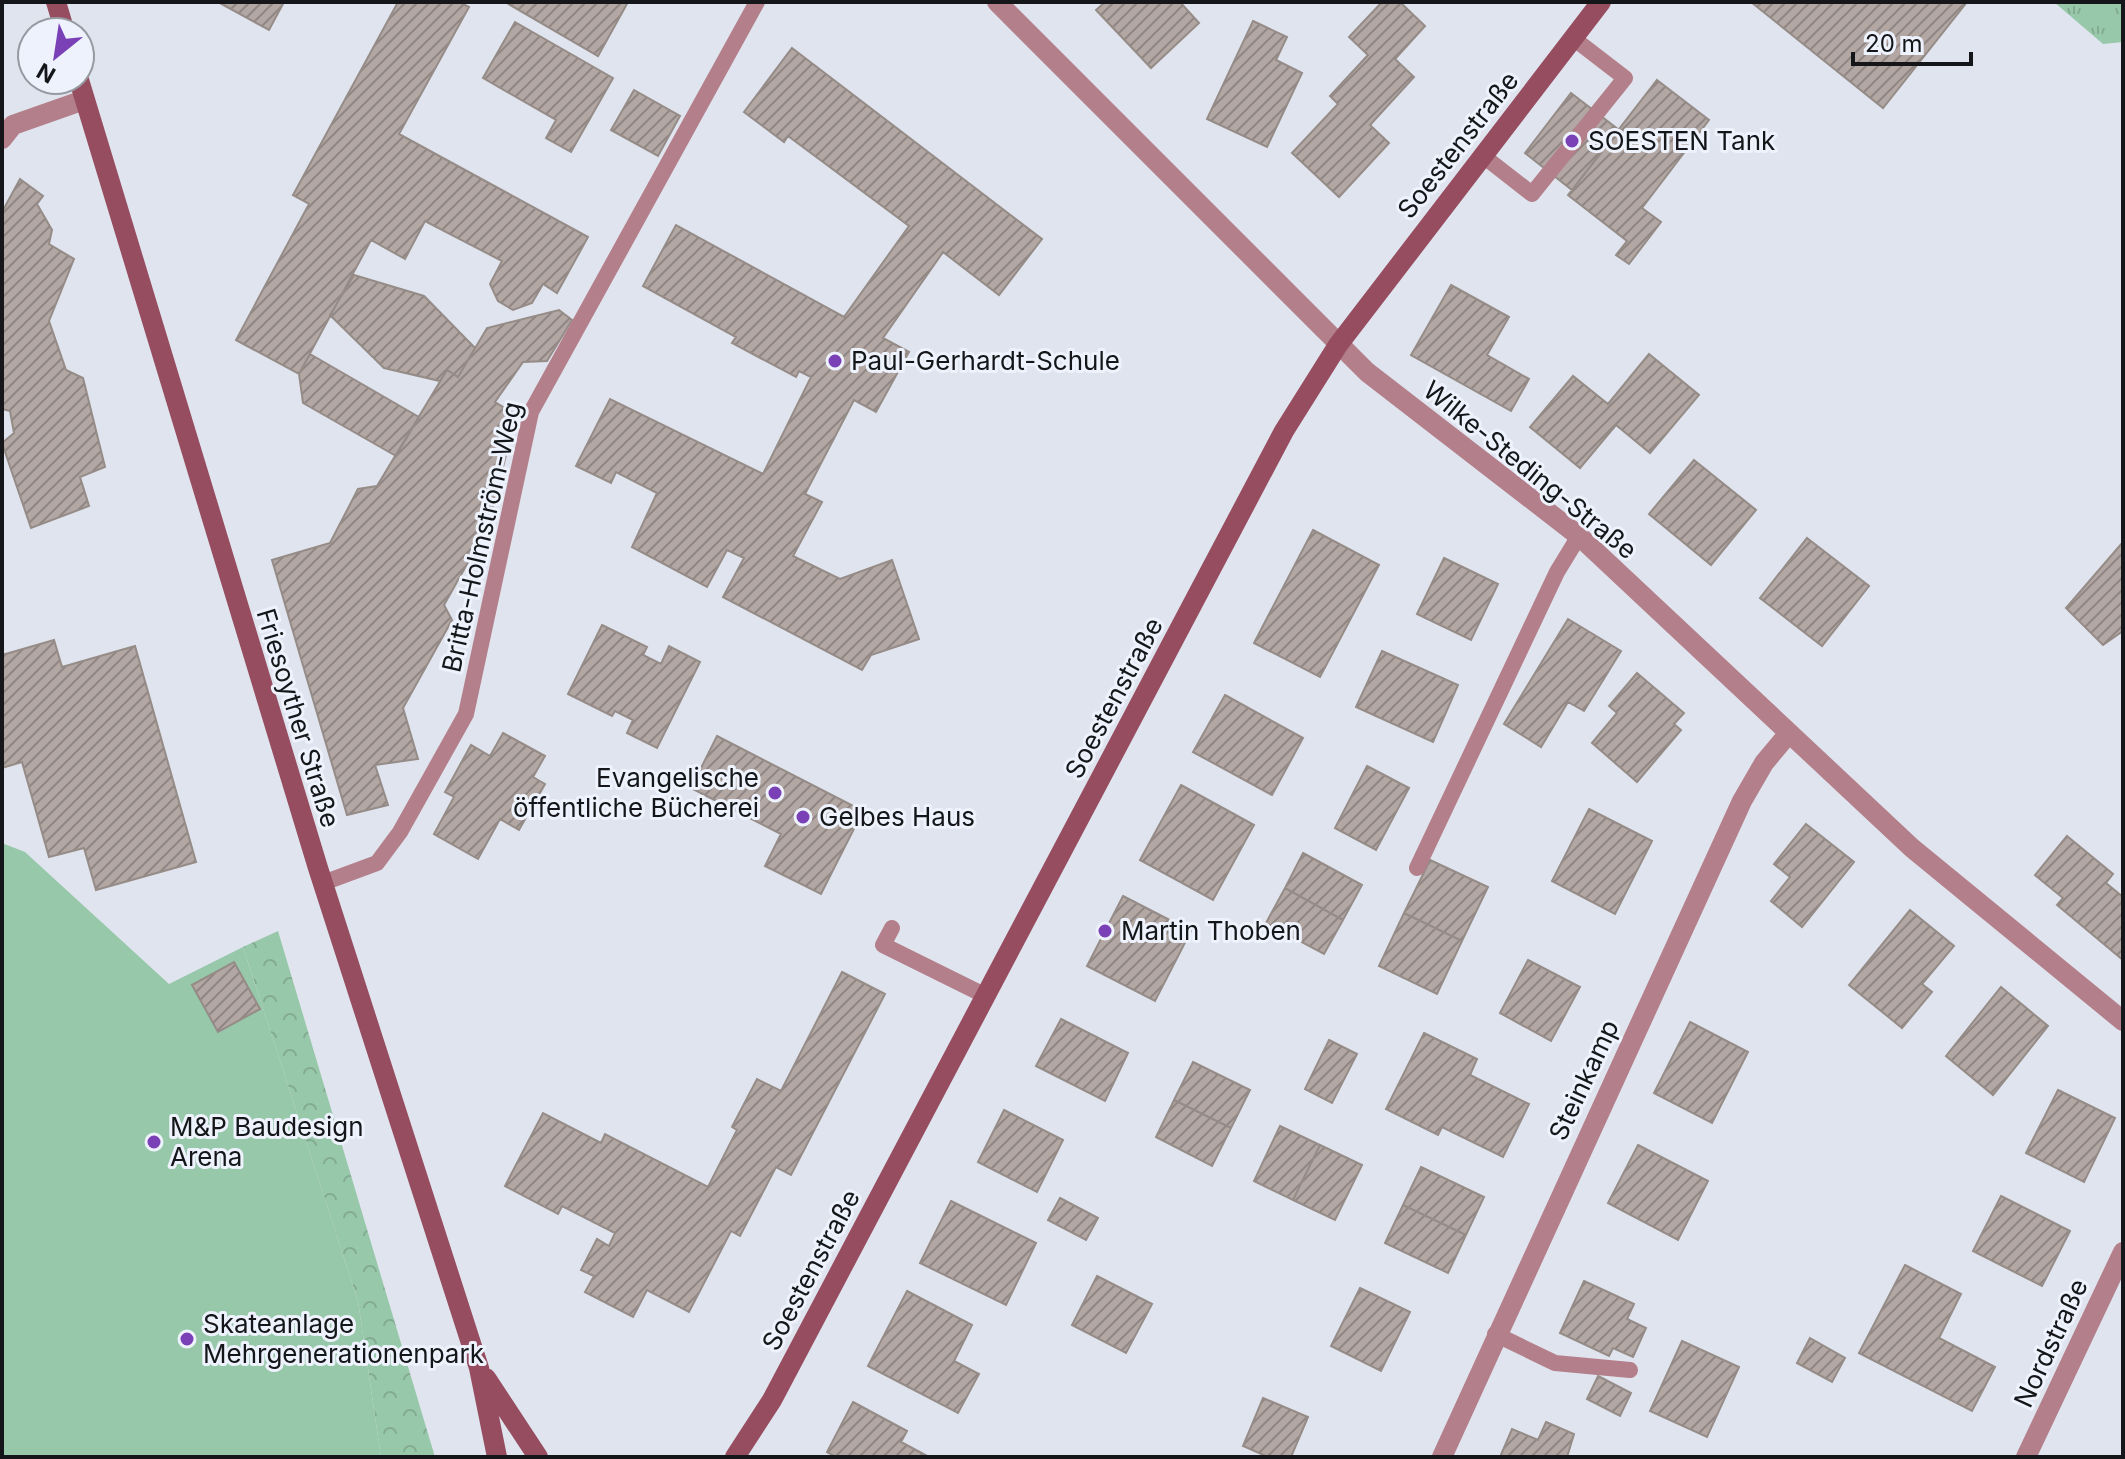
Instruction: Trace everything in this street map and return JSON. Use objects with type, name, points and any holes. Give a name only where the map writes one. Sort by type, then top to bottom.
[{"type":"street","name":"Wilke-Steding-Straße","points":[[997,2],[1338,345],[1408,404],[1579,536],[1912,848],[2123,1021]]},
{"type":"street","name":"Soestenstraße","points":[[735,1457],[751,1438],[1284,431],[1338,345],[1601,2]]},
{"type":"street","points":[[2,139],[13,125],[70,96]]},
{"type":"street","name":"Friesoyther Straße","points":[[84,96],[323,883],[479,1368],[497,1457]]},
{"type":"street","name":"Steinkamp","points":[[1442,1457],[1495,1334],[1742,801],[1764,763],[1789,733]]},
{"type":"street","name":"Nordstraße","points":[[2026,1457],[2123,1252]]},
{"type":"street","name":"Friesoyther Straße","points":[[479,1368],[538,1457]]},
{"type":"lane","name":"Britta-Holmström-Weg","points":[[323,883],[377,863],[400,832],[466,714],[531,412],[757,2]]},
{"type":"lane","points":[[1482,155],[1532,194],[1625,78],[1573,38]]},
{"type":"lane","points":[[1417,868],[1557,572],[1579,536]]},
{"type":"lane","points":[[892,928],[883,945],[986,996]]},
{"type":"lane","points":[[1495,1334],[1555,1363],[1630,1370]]},
{"type":"green space","points":[[2054,2],[2123,2],[2123,42],[2103,44]]},
{"type":"green space","name":"M&P Baudesign Arena","points":[[2,843],[25,852],[169,984],[243,947],[358,1301],[381,1457],[2,1457]]},
{"type":"green space","points":[[278,931],[435,1457],[381,1457],[358,1301],[243,947]]},
{"type":"building","points":[[218,2],[284,2],[269,30]]},
{"type":"building","points":[[398,2],[459,2],[469,7],[399,134],[588,237],[557,293],[543,284],[532,303],[513,310],[498,301],[490,284],[502,261],[425,221],[405,259],[371,240],[299,374],[236,340],[309,204],[293,195]]},
{"type":"building","points":[[505,2],[628,2],[598,56]]},
{"type":"building","points":[[1105,2],[1180,2],[1199,23],[1151,68],[1096,10]]},
{"type":"building","points":[[1382,2],[1400,2],[1425,26],[1395,59],[1414,77],[1370,125],[1389,143],[1339,197],[1292,153],[1338,104],[1330,96],[1368,55],[1349,37]]},
{"type":"building","points":[[1751,2],[1967,2],[1883,108]]},
{"type":"building","points":[[1253,21],[1287,37],[1276,60],[1302,73],[1267,147],[1207,119]]},
{"type":"building","points":[[515,22],[613,78],[571,152],[546,138],[556,120],[483,78]]},
{"type":"building","name":"Paul-Gerhardt-Schule","points":[[792,48],[1042,239],[999,295],[943,252],[883,338],[909,352],[876,412],[854,400],[805,494],[822,502],[793,556],[840,579],[892,560],[919,639],[871,655],[862,670],[723,597],[744,558],[727,550],[707,587],[632,547],[657,493],[616,472],[611,483],[576,466],[610,399],[763,474],[811,377],[799,371],[796,377],[732,343],[736,337],[643,286],[676,225],[844,317],[909,226],[788,136],[784,142],[744,112]]},
{"type":"building","points":[[1657,80],[1709,120],[1642,208],[1661,222],[1629,264],[1616,255],[1627,241],[1568,195]]},
{"type":"building","points":[[634,90],[680,116],[658,156],[611,130]]},
{"type":"building","name":"SOESTEN Tank","points":[[1571,93],[1619,130],[1572,190],[1525,153]]},
{"type":"building","points":[[20,179],[43,196],[37,204],[52,230],[49,244],[74,259],[49,321],[66,370],[83,378],[105,467],[80,477],[89,506],[31,528],[2,443],[14,433],[10,411],[2,409],[2,212]]},
{"type":"building","points":[[354,275],[424,296],[475,348],[458,377],[447,370],[440,381],[384,368],[330,315]]},
{"type":"building","points":[[1451,285],[1509,317],[1487,355],[1529,379],[1511,411],[1411,355]]},
{"type":"building","points":[[559,310],[572,320],[547,361],[523,362],[495,402],[516,415],[488,527],[444,605],[452,620],[403,708],[418,759],[375,765],[388,805],[347,815],[272,560],[330,543],[358,489],[377,486],[447,370],[458,377],[487,328]]},
{"type":"building","points":[[310,354],[419,417],[396,456],[303,403],[299,374]]},
{"type":"building","points":[[1649,354],[1699,395],[1650,453],[1616,425],[1580,468],[1530,427],[1573,376],[1608,404]]},
{"type":"building","points":[[1694,460],[1756,510],[1711,565],[1649,514]]},
{"type":"building","points":[[1313,530],[1379,565],[1320,677],[1254,643]]},
{"type":"building","points":[[1807,538],[1869,586],[1822,646],[1760,598]]},
{"type":"building","points":[[2123,542],[2123,631],[2103,645],[2066,608]]},
{"type":"building","points":[[1444,558],[1498,584],[1471,640],[1417,614]]},
{"type":"building","points":[[1568,619],[1621,651],[1584,711],[1568,702],[1541,747],[1504,724]]},
{"type":"building","points":[[602,625],[647,647],[643,655],[661,664],[669,646],[700,662],[657,748],[627,733],[633,720],[615,711],[612,716],[568,694]]},
{"type":"building","points":[[54,640],[62,667],[135,646],[196,862],[96,890],[84,848],[49,857],[22,762],[2,768],[2,655]]},
{"type":"building","points":[[1382,651],[1458,685],[1433,742],[1356,707]]},
{"type":"building","points":[[1637,673],[1684,713],[1674,724],[1681,730],[1637,782],[1592,743],[1617,713],[1609,706]]},
{"type":"building","points":[[1225,695],[1303,738],[1272,795],[1193,752]]},
{"type":"building","points":[[503,733],[545,756],[533,777],[545,784],[519,830],[500,819],[478,859],[434,834],[454,797],[445,792],[471,745],[490,756]]},
{"type":"building","name":"Gelbes Haus","points":[[717,736],[863,811],[821,894],[765,866],[781,834],[691,788]]},
{"type":"building","points":[[1367,766],[1409,788],[1376,850],[1335,828]]},
{"type":"building","points":[[1181,785],[1254,825],[1213,900],[1140,860]]},
{"type":"building","points":[[1589,809],[1652,841],[1615,914],[1552,881]]},
{"type":"building","points":[[1806,824],[1854,862],[1802,927],[1771,901],[1790,877],[1774,864]]},
{"type":"building","points":[[2067,836],[2113,874],[2106,883],[2123,897],[2123,960],[2057,905],[2063,898],[2035,875]]},
{"type":"building","points":[[1303,853],[1362,885],[1343,920],[1285,888]]},
{"type":"building","points":[[1430,860],[1488,887],[1462,941],[1404,913]]},
{"type":"building","points":[[1285,888],[1343,920],[1324,954],[1266,923]]},
{"type":"building","points":[[1123,896],[1191,931],[1155,1001],[1087,966]]},
{"type":"building","points":[[1910,910],[1954,946],[1922,984],[1932,992],[1902,1028],[1849,985]]},
{"type":"building","points":[[1404,913],[1462,941],[1437,994],[1379,966]]},
{"type":"building","points":[[1528,960],[1580,987],[1551,1041],[1500,1013]]},
{"type":"building","points":[[234,962],[260,1009],[218,1032],[192,985]]},
{"type":"building","points":[[842,972],[885,994],[791,1175],[776,1167],[740,1236],[731,1231],[689,1312],[647,1290],[633,1317],[585,1292],[594,1276],[581,1270],[597,1239],[609,1246],[615,1233],[562,1206],[558,1214],[505,1186],[543,1113],[601,1143],[605,1134],[708,1187],[737,1130],[732,1127],[757,1079],[781,1091]]},
{"type":"building","points":[[2001,987],[2048,1026],[1993,1095],[1946,1056]]},
{"type":"building","points":[[1061,1019],[1128,1053],[1105,1101],[1036,1066]]},
{"type":"building","points":[[1690,1022],[1748,1052],[1712,1123],[1654,1093]]},
{"type":"building","points":[[1424,1033],[1477,1059],[1470,1075],[1529,1104],[1503,1157],[1442,1127],[1438,1135],[1386,1109]]},
{"type":"building","points":[[1329,1040],[1357,1054],[1332,1103],[1305,1089]]},
{"type":"building","points":[[1193,1062],[1250,1090],[1231,1128],[1174,1100]]},
{"type":"building","points":[[2058,1090],[2115,1118],[2084,1182],[2026,1153]]},
{"type":"building","points":[[1174,1100],[1231,1128],[1212,1166],[1156,1137]]},
{"type":"building","points":[[1004,1110],[1063,1140],[1037,1192],[978,1162]]},
{"type":"building","points":[[1280,1126],[1320,1145],[1293,1200],[1254,1181]]},
{"type":"building","points":[[1320,1145],[1362,1165],[1335,1220],[1293,1200]]},
{"type":"building","points":[[1638,1145],[1708,1181],[1678,1240],[1608,1203]]},
{"type":"building","points":[[1421,1167],[1484,1197],[1466,1235],[1403,1205]]},
{"type":"building","points":[[2001,1196],[2070,1231],[2042,1286],[1973,1251]]},
{"type":"building","points":[[1060,1198],[1098,1218],[1086,1240],[1048,1220]]},
{"type":"building","points":[[951,1201],[1036,1243],[1006,1305],[920,1263]]},
{"type":"building","points":[[1403,1205],[1466,1235],[1448,1273],[1385,1243]]},
{"type":"building","points":[[1905,1265],[1961,1294],[1939,1338],[1995,1367],[1972,1411],[1859,1353]]},
{"type":"building","points":[[1097,1276],[1152,1304],[1126,1353],[1072,1325]]},
{"type":"building","points":[[1584,1281],[1634,1304],[1627,1319],[1646,1328],[1633,1357],[1613,1348],[1609,1356],[1560,1333]]},
{"type":"building","points":[[1360,1288],[1410,1312],[1381,1371],[1331,1346]]},
{"type":"building","points":[[907,1291],[972,1325],[954,1361],[979,1374],[958,1413],[868,1366]]},
{"type":"building","points":[[1810,1338],[1845,1358],[1832,1382],[1797,1363]]},
{"type":"building","points":[[1682,1341],[1739,1367],[1707,1437],[1650,1411]]},
{"type":"building","points":[[1598,1376],[1631,1393],[1620,1416],[1587,1399]]},
{"type":"building","points":[[1263,1398],[1308,1417],[1291,1457],[1268,1457],[1243,1446]]},
{"type":"building","points":[[853,1402],[907,1431],[901,1442],[929,1457],[836,1457],[827,1452]]},
{"type":"building","points":[[1546,1422],[1574,1434],[1567,1457],[1500,1457],[1512,1429],[1538,1440]]},
{"type":"place","name":"SOESTEN Tank","points":[[1572,141]]},
{"type":"place","name":"Paul-Gerhardt-Schule","points":[[835,361]]},
{"type":"place","name":"Evangelische öffentliche Bücherei","points":[[775,793]]},
{"type":"place","name":"Gelbes Haus","points":[[803,817]]},
{"type":"place","name":"Martin Thoben","points":[[1105,931]]},
{"type":"place","name":"M&P Baudesign Arena","points":[[154,1142]]},
{"type":"place","name":"Skateanlage Mehrgenerationenpark","points":[[187,1339]]}]
